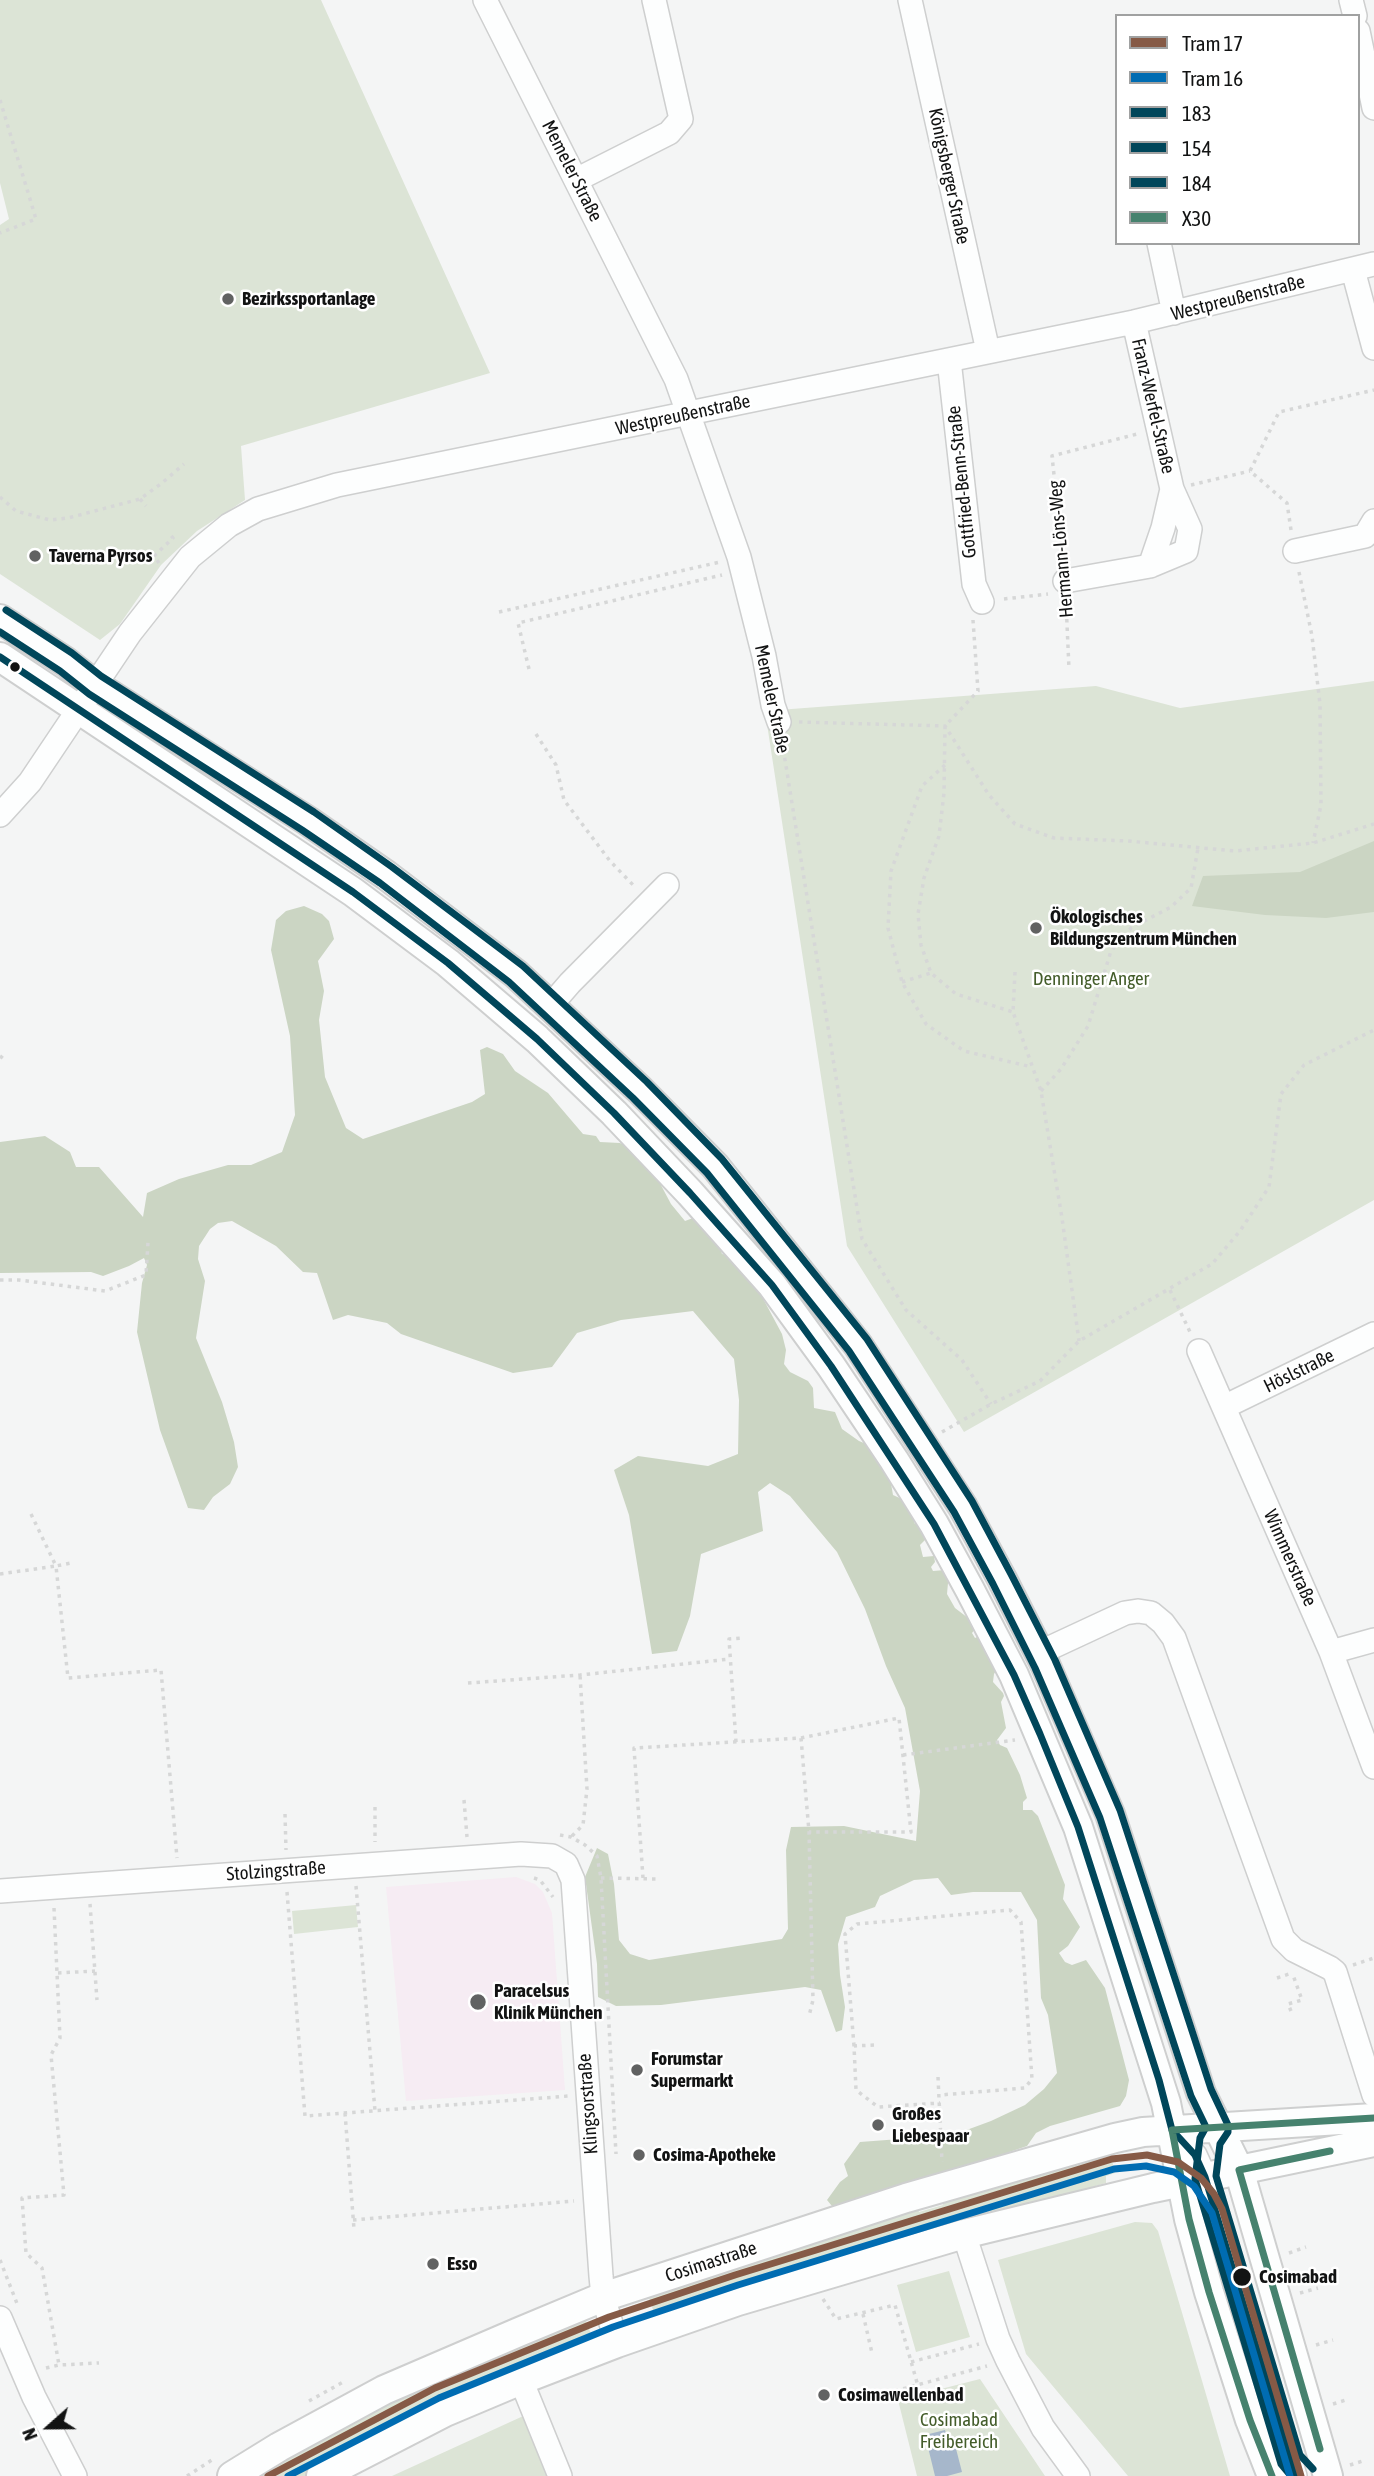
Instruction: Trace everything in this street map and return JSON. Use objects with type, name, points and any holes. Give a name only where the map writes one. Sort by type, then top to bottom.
[{"type":"main road","points":[[0,619],[66,662],[95,685],[308,821],[516,974],[715,1166],[858,1346],[962,1507],[1039,1653],[1110,1814],[1201,2093],[1239,2170],[1339,2471]]},
{"type":"main road","points":[[0,657],[352,892],[448,963],[537,1039],[614,1113],[690,1193],[772,1286],[831,1366],[934,1524],[1014,1675],[1040,1734],[1077,1826],[1159,2080],[1172,2130],[1193,2180],[1209,2292],[1250,2420],[1291,2472]]},
{"type":"main road","name":"Cosimastraße","points":[[232,2476],[384,2390],[603,2297],[906,2198],[1115,2138],[1172,2130],[1374,2118]]},
{"type":"main road","points":[[321,2476],[445,2413],[521,2380],[738,2301],[964,2234],[1193,2180],[1374,2142]]},
{"type":"street","name":"Memeler Straße","points":[[485,0],[676,379],[741,564],[779,722]]},
{"type":"street","points":[[576,180],[669,133],[681,119],[654,0]]},
{"type":"street","name":"Königsberger Straße","points":[[910,0],[988,351]]},
{"type":"street","points":[[1360,41],[1374,108]]},
{"type":"street","points":[[1159,245],[1174,313]]},
{"type":"street","points":[[1363,267],[1374,348]]},
{"type":"street","name":"Westpreußenstraße","points":[[0,814],[30,782],[130,633],[190,557],[229,525],[258,509],[337,485],[1134,322],[1363,267]]},
{"type":"street","name":"Franz-Werfel-Straße","points":[[1065,581],[1150,566],[1163,528],[1172,489],[1134,322]]},
{"type":"street","name":"Gottfried-Benn-Straße","points":[[949,360],[974,584],[982,602]]},
{"type":"street","points":[[1295,551],[1371,530]]},
{"type":"street","points":[[551,1005],[667,884]]},
{"type":"street","name":"Höslstraße","points":[[1224,1407],[1374,1334]]},
{"type":"street","name":"Wimmerstraße","points":[[1199,1351],[1331,1652],[1374,1767]]},
{"type":"street","points":[[1039,1653],[1125,1613],[1151,1613],[1163,1622],[1174,1638],[1283,1939],[1294,1950],[1335,1972],[1374,2095]]},
{"type":"street","points":[[1331,1652],[1374,1640]]},
{"type":"street","name":"Stolzingstraße","points":[[0,1891],[521,1854],[559,1860]]},
{"type":"street","name":"Klingsorstraße","points":[[559,1860],[573,1880],[603,2297],[617,2343]]},
{"type":"street","points":[[1193,2180],[1218,2128]]},
{"type":"street","points":[[964,2234],[998,2339],[1043,2428],[1078,2476]]},
{"type":"street","points":[[0,2318],[34,2397],[75,2476]]},
{"type":"street","points":[[521,2380],[560,2476]]},
{"type":"path","points":[[0,100],[36,219],[0,233]]},
{"type":"path","points":[[1250,471],[1279,412],[1374,390]]},
{"type":"path","name":"Hermann-Löns-Weg","points":[[1069,669],[1065,581],[1052,456],[1160,428]]},
{"type":"path","points":[[0,497],[16,511],[50,520],[68,518],[140,499],[184,464]]},
{"type":"path","points":[[1172,489],[1250,471]]},
{"type":"path","points":[[1250,471],[1287,503],[1312,636],[1320,704],[1321,806],[1313,843]]},
{"type":"path","points":[[140,499],[146,506]]},
{"type":"path","points":[[155,555],[173,538],[169,533]]},
{"type":"path","points":[[499,612],[741,564]]},
{"type":"path","points":[[529,669],[518,623],[741,564]]},
{"type":"path","points":[[1013,1012],[956,994],[931,973],[921,944],[918,914],[924,878],[939,836],[944,793],[945,726],[978,691],[972,622],[982,602],[1057,593],[1065,581]]},
{"type":"path","points":[[779,722],[945,726]]},
{"type":"path","name":"Memeler Straße","points":[[779,722],[862,1239],[906,1310],[962,1360],[991,1404]]},
{"type":"path","points":[[945,726],[989,795],[1015,824],[1054,838],[1235,850],[1313,843],[1374,824]]},
{"type":"path","points":[[536,734],[556,765],[564,800],[610,861],[649,902]]},
{"type":"path","points":[[945,765],[922,786],[891,871],[888,928],[902,982],[926,1024],[964,1051],[1032,1066]]},
{"type":"path","points":[[1041,1091],[1061,1069],[1088,1026],[1111,951],[1131,928],[1171,907],[1191,888],[1198,848]]},
{"type":"path","points":[[1015,972],[1013,1012],[1041,1091],[1079,1341]]},
{"type":"path","points":[[902,982],[931,973]]},
{"type":"path","points":[[922,1443],[991,1404],[1040,1381],[1079,1341],[1212,1264],[1240,1231],[1269,1187],[1281,1094],[1304,1065],[1374,1030]]},
{"type":"path","points":[[0,1280],[104,1291],[146,1275],[148,1242]]},
{"type":"path","points":[[1170,1290],[1199,1351]]},
{"type":"path","points":[[31,1514],[55,1566],[68,1678],[161,1670],[180,1878]]},
{"type":"path","points":[[0,1574],[71,1563]]},
{"type":"path","points":[[736,1742],[729,1639],[742,1638]]},
{"type":"path","points":[[468,1683],[580,1675],[730,1659]]},
{"type":"path","points":[[559,1860],[571,1837],[583,1825],[587,1789],[580,1675]]},
{"type":"path","points":[[643,1878],[634,1748],[801,1738],[899,1718],[911,1832],[809,1832]]},
{"type":"path","points":[[903,1755],[999,1743],[1040,1734]]},
{"type":"path","points":[[801,1738],[809,1832],[813,2000],[809,2016]]},
{"type":"path","points":[[464,1800],[467,1837]]},
{"type":"path","points":[[375,1807],[376,1844]]},
{"type":"path","points":[[285,1814],[286,1852]]},
{"type":"path","points":[[571,1837],[597,1856],[601,1878],[616,2158]]},
{"type":"path","points":[[601,1878],[659,1880]]},
{"type":"path","points":[[88,1886],[97,2000]]},
{"type":"path","points":[[52,1888],[60,2038],[51,2055],[64,2195],[22,2198],[26,2253],[42,2268],[59,2365],[99,2363]]},
{"type":"path","points":[[356,1893],[376,2111]]},
{"type":"path","points":[[288,1897],[306,2116],[571,2095]]},
{"type":"path","points":[[940,2095],[1025,2088],[1032,2079],[1021,1922],[1010,1910],[857,1924],[845,1934],[856,2090],[878,2107],[940,2103]]},
{"type":"path","points":[[58,1973],[95,1971]]},
{"type":"path","points":[[1291,2011],[1289,2004],[1302,2000],[1293,1973]]},
{"type":"path","points":[[854,2046],[874,2045]]},
{"type":"path","points":[[939,2077],[943,2188]]},
{"type":"path","points":[[345,2113],[354,2229]]},
{"type":"path","points":[[353,2220],[578,2201]]},
{"type":"path","points":[[1289,2253],[1306,2247]]},
{"type":"path","points":[[1300,2293],[1318,2288]]},
{"type":"path","points":[[822,2297],[836,2319],[895,2305],[918,2386]]},
{"type":"path","points":[[853,2309],[855,2316]]},
{"type":"path","points":[[863,2314],[872,2353]]},
{"type":"path","points":[[911,2362],[998,2339]]},
{"type":"path","points":[[1315,2345],[1333,2340]]},
{"type":"path","points":[[895,2391],[978,2368]]},
{"type":"path","points":[[1333,2404],[1349,2399]]},
{"type":"path","points":[[1339,2471],[1366,2460]]},
{"type":"shaded area","name":"Paracelsus Klinik München","points":[[516,1877],[535,1884],[543,1892],[552,1913],[565,2090],[406,2101],[386,1887]]},
{"type":"green space","name":"Bezirkssportanlage","points":[[0,0],[321,0],[490,373],[241,446],[245,500],[197,531],[161,565],[120,624],[100,640],[0,574],[0,225],[9,219],[0,183]]},
{"type":"green space","name":"Denninger Anger","points":[[1374,681],[1374,1200],[964,1432],[847,1246],[765,711],[1096,686],[1180,708]]},
{"type":"green space","points":[[1374,841],[1374,912],[1326,918],[1265,915],[1192,906],[1203,876],[1300,872]]},
{"type":"green space","points":[[304,906],[322,914],[329,921],[334,939],[318,961],[324,991],[319,1020],[325,1077],[346,1128],[363,1139],[472,1102],[485,1094],[480,1050],[487,1047],[503,1054],[515,1071],[548,1093],[583,1134],[596,1136],[600,1142],[620,1143],[639,1152],[654,1172],[671,1204],[685,1221],[693,1218],[719,1244],[722,1254],[734,1256],[745,1270],[747,1279],[759,1291],[782,1334],[786,1350],[784,1364],[790,1372],[808,1381],[813,1388],[814,1408],[835,1412],[842,1429],[859,1441],[876,1448],[889,1472],[893,1495],[906,1501],[917,1518],[914,1523],[922,1526],[928,1537],[920,1545],[923,1557],[934,1556],[935,1562],[931,1567],[933,1571],[949,1572],[947,1594],[955,1608],[972,1621],[975,1629],[972,1633],[975,1638],[981,1635],[997,1669],[993,1682],[1004,1696],[1001,1702],[1006,1728],[997,1740],[1007,1748],[1020,1775],[1027,1798],[1023,1802],[1023,1810],[1032,1810],[1038,1816],[1065,1885],[1063,1899],[1080,1927],[1068,1946],[1059,1953],[1065,1962],[1072,1965],[1086,1960],[1105,1988],[1129,2080],[1126,2096],[1120,2106],[1050,2126],[1036,2133],[1027,2146],[836,2211],[827,2200],[848,2176],[844,2164],[860,2142],[953,2135],[1025,2105],[1044,2089],[1057,2073],[1048,2015],[1041,1998],[1037,1920],[1021,1892],[951,1895],[938,1878],[914,1880],[880,1896],[875,1907],[846,1917],[838,1944],[845,2007],[842,2030],[836,2032],[821,1990],[805,1987],[661,2005],[616,2006],[598,1997],[597,1964],[585,1877],[597,1848],[608,1854],[614,1884],[619,1940],[630,1954],[649,1960],[782,1939],[788,1929],[786,1850],[791,1827],[844,1826],[916,1841],[920,1791],[905,1708],[865,1609],[837,1552],[790,1496],[770,1483],[758,1492],[763,1531],[701,1554],[690,1616],[677,1651],[652,1654],[629,1515],[614,1470],[638,1456],[708,1466],[738,1454],[739,1400],[734,1359],[693,1311],[621,1320],[577,1333],[552,1367],[513,1373],[401,1334],[387,1323],[348,1315],[333,1320],[317,1273],[303,1272],[276,1246],[232,1221],[218,1223],[210,1229],[199,1246],[198,1259],[205,1281],[196,1338],[222,1402],[238,1467],[230,1484],[213,1497],[204,1510],[188,1508],[160,1430],[137,1332],[142,1283],[147,1265],[144,1258],[103,1276],[91,1272],[0,1273],[0,1142],[45,1136],[70,1152],[76,1167],[99,1167],[143,1217],[147,1193],[179,1179],[228,1165],[251,1165],[282,1152],[295,1115],[290,1036],[271,950],[276,920],[286,911]]},
{"type":"green space","points":[[356,1905],[358,1927],[294,1934],[292,1911]]},
{"type":"green space","points":[[1109,2148],[1115,2173],[1106,2176],[1106,2183],[912,2238],[657,2322],[647,2292],[918,2207],[919,2212],[943,2205],[942,2199]]},
{"type":"green space","points":[[1135,2222],[1152,2223],[1158,2231],[1230,2476],[1128,2476],[1026,2354],[998,2260]]},
{"type":"green space","points":[[949,2271],[970,2337],[916,2352],[897,2285]]},
{"type":"green space","points":[[584,2316],[593,2339],[308,2476],[242,2476],[406,2388]]},
{"type":"green space","name":"Cosimabad Freibereich","points":[[980,2379],[1045,2476],[917,2476],[898,2400]]},
{"type":"green space","points":[[532,2412],[558,2476],[392,2476]]},
{"type":"water","points":[[945,2430],[948,2442],[954,2441],[962,2472],[935,2476],[925,2435]]},
{"type":"tram line","name":"17","points":[[268,2476],[435,2388],[609,2317],[735,2275],[1112,2159],[1147,2155],[1178,2162],[1201,2178],[1222,2209],[1301,2476]]},
{"type":"tram line","name":"16","points":[[288,2476],[439,2398],[613,2327],[738,2285],[1114,2169],[1146,2166],[1174,2172],[1194,2186],[1212,2213],[1290,2476]]},
{"type":"transit line","name":"184","points":[[6,610],[72,653],[101,676],[314,812],[523,966],[647,1082],[722,1159],[867,1339],[972,1501],[1055,1660],[1120,1810],[1211,2089],[1228,2125],[1228,2132],[1220,2144],[1216,2176],[1300,2455],[1313,2469]]},
{"type":"transit line","name":"154","points":[[0,632],[60,671],[89,694],[380,883],[509,982],[633,1098],[707,1173],[849,1351],[954,1512],[993,1584],[1035,1668],[1100,1818],[1191,2096],[1206,2127],[1200,2138],[1195,2179],[1281,2464],[1291,2476]]},
{"type":"transit line","name":"183","points":[[0,657],[353,892],[448,963],[537,1039],[614,1113],[772,1285],[831,1366],[934,1524],[1014,1675],[1040,1734],[1078,1827],[1159,2080],[1172,2130],[1195,2155],[1205,2177],[1295,2476]]},
{"type":"transit line","name":"X30","points":[[1272,2476],[1250,2420],[1209,2292],[1189,2219],[1172,2130],[1374,2118]]},
{"type":"transit line","name":"X30","points":[[1320,2449],[1239,2170],[1330,2151]]},
{"type":"place","name":"Bezirkssportanlage","points":[[228,299]]},
{"type":"place","name":"Taverna Pyrsos","points":[[35,556]]},
{"type":"place","name":"Ökologisches Bildungszentrum München","points":[[1036,928]]},
{"type":"place","name":"Paracelsus Klinik München","points":[[478,2002]]},
{"type":"place","name":"Forumstar Supermarkt","points":[[637,2070]]},
{"type":"place","name":"Großes Liebespaar","points":[[878,2125]]},
{"type":"place","name":"Cosima-Apotheke","points":[[639,2155]]},
{"type":"place","name":"Esso","points":[[433,2264]]},
{"type":"place","name":"Cosimabad","points":[[1242,2277]]},
{"type":"place","name":"Cosimawellenbad","points":[[824,2395]]}]
